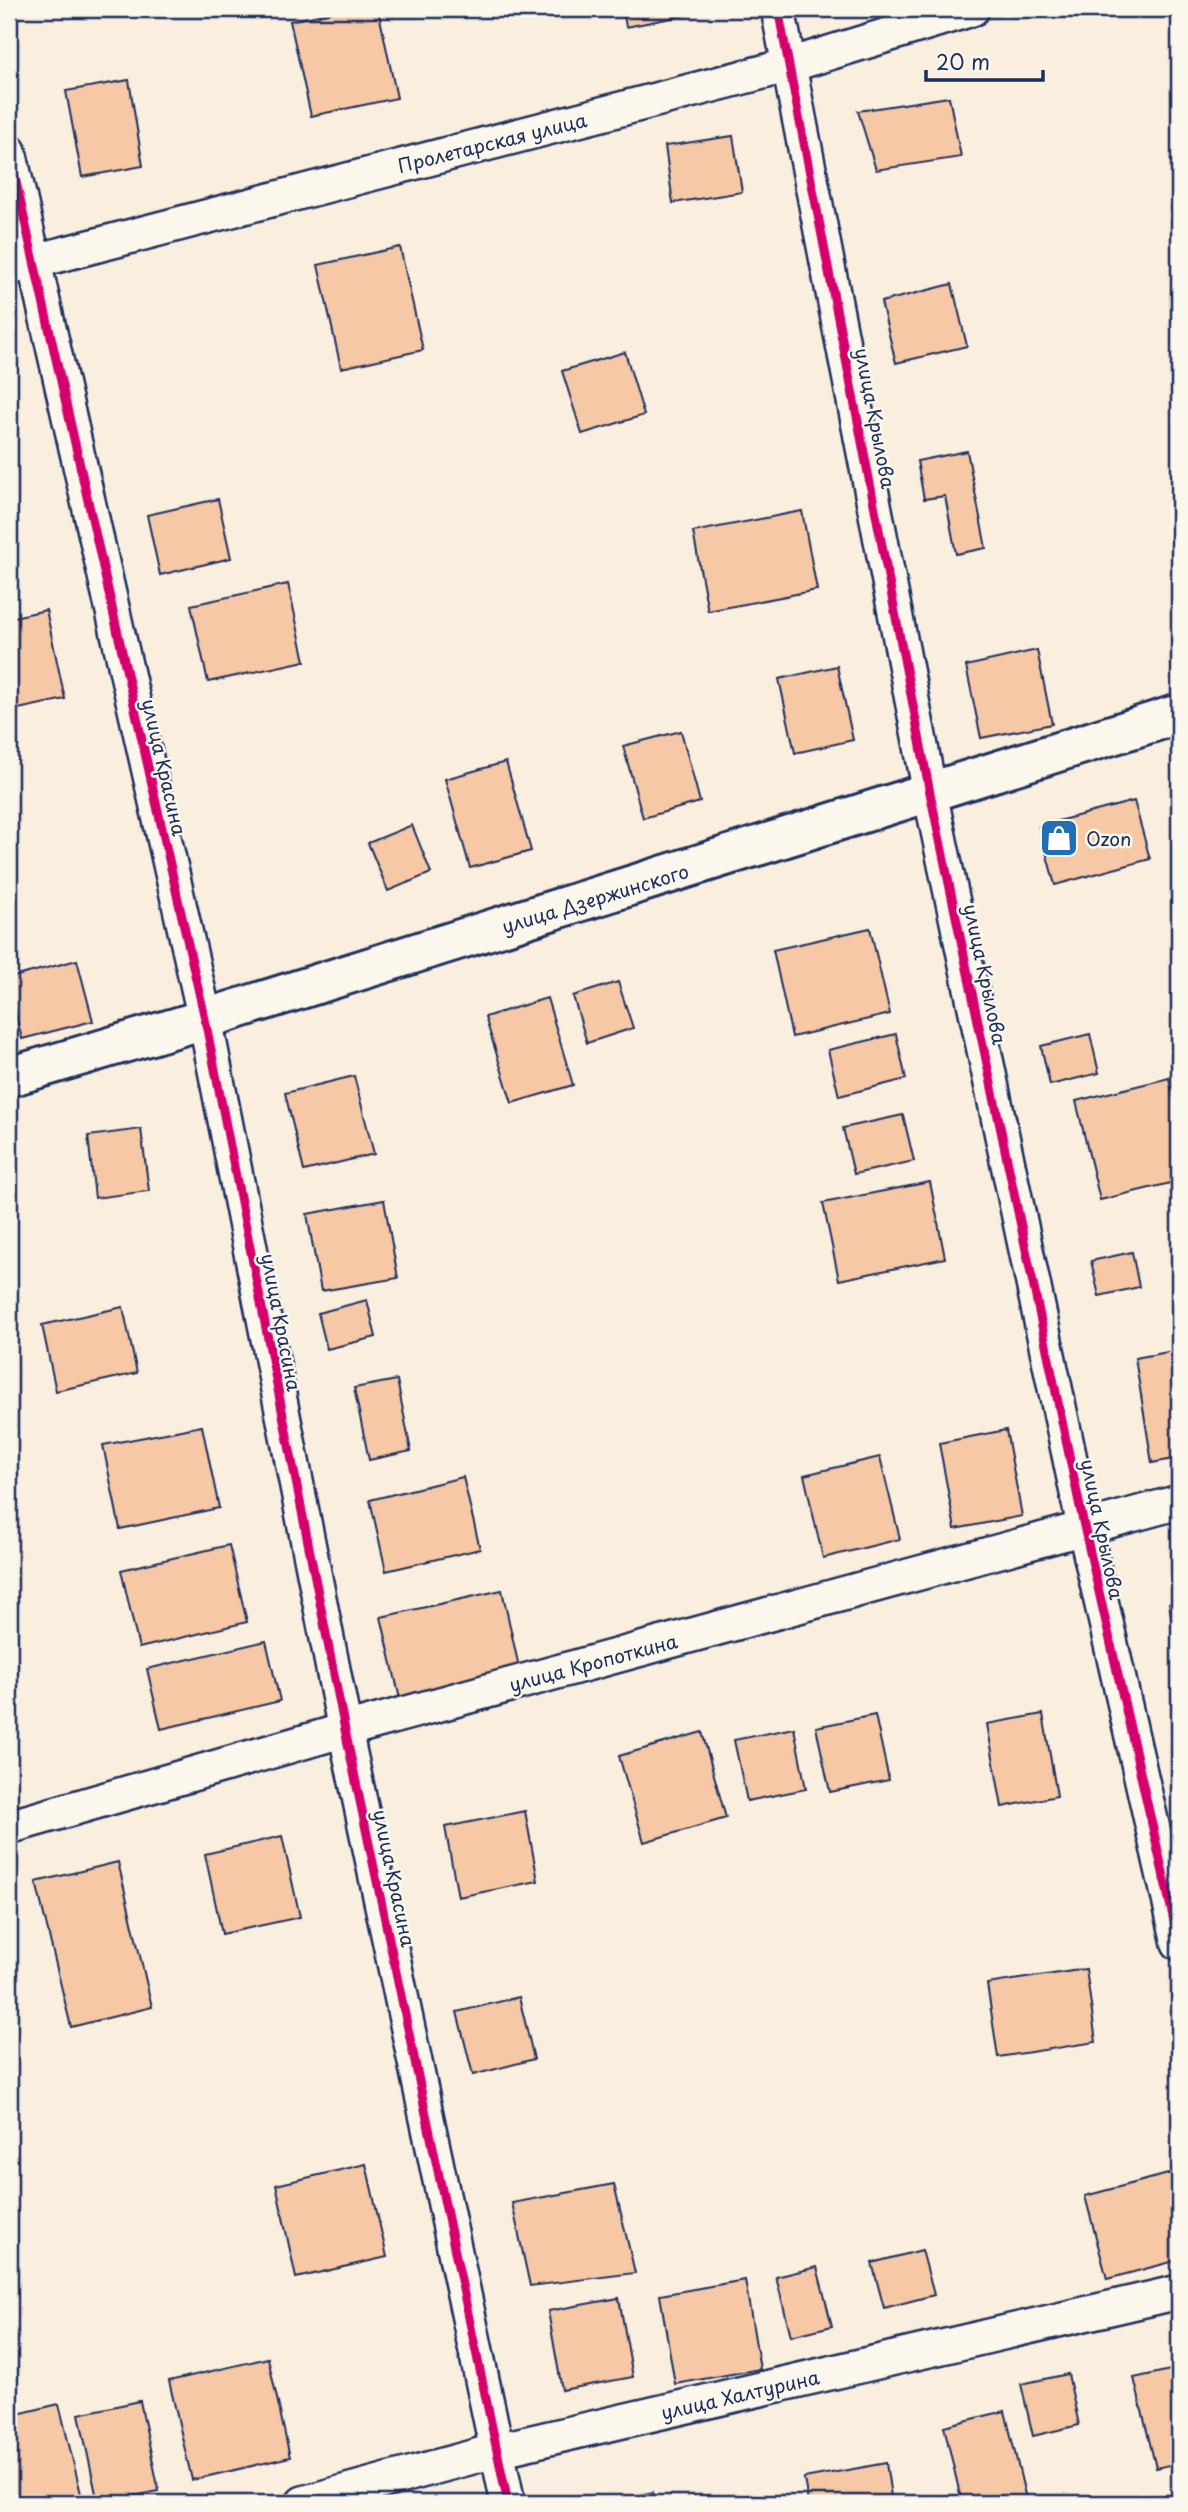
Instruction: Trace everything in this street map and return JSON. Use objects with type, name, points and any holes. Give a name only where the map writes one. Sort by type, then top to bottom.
[{"type":"street","name":"улица Крылова","points":[[778,9],[930,793],[1084,1527],[1179,1943]]},
{"type":"street","name":"Пролетарская улица","points":[[20,264],[790,65],[972,9]]},
{"type":"street","name":"улица Красина","points":[[9,151],[20,264],[205,1019],[345,1730],[508,2503]]},
{"type":"street","name":"улица Дзержинского","points":[[9,1077],[205,1019],[1179,714]]},
{"type":"street","name":"улица Кропоткина","points":[[9,1828],[345,1730],[1179,1502]]},
{"type":"street","name":"улица Халтурина","points":[[303,2503],[498,2450],[1179,2292]]},
{"type":"building","points":[[347,9],[378,9],[397,98],[311,116],[290,21]]},
{"type":"building","points":[[623,9],[686,9],[687,15],[626,27]]},
{"type":"building","points":[[129,80],[143,166],[82,177],[66,91]]},
{"type":"building","points":[[949,97],[961,157],[876,170],[858,111]]},
{"type":"building","points":[[733,136],[742,192],[673,203],[665,146]]},
{"type":"building","points":[[400,247],[423,350],[341,368],[318,265]]},
{"type":"building","points":[[952,284],[967,346],[896,363],[881,302]]},
{"type":"building","points":[[625,352],[644,415],[582,434],[562,371]]},
{"type":"building","points":[[967,451],[986,548],[956,554],[945,496],[924,499],[917,461]]},
{"type":"building","points":[[218,499],[231,558],[160,575],[147,515]]},
{"type":"building","points":[[802,511],[817,590],[708,611],[693,532]]},
{"type":"building","points":[[288,584],[305,661],[208,682],[191,605]]},
{"type":"building","points":[[46,610],[65,699],[9,711],[9,618]]},
{"type":"building","points":[[1037,650],[1052,724],[981,738],[966,666]]},
{"type":"building","points":[[837,666],[853,740],[795,753],[779,679]]},
{"type":"building","points":[[681,731],[700,802],[643,818],[623,746]]},
{"type":"building","points":[[506,762],[531,851],[470,868],[445,779]]},
{"type":"building","points":[[1134,801],[1150,859],[1055,885],[1039,826]]},
{"type":"building","points":[[412,825],[431,873],[388,891],[368,843]]},
{"type":"building","points":[[870,928],[890,1014],[792,1037],[773,950]]},
{"type":"building","points":[[77,960],[93,1021],[22,1039],[9,978]]},
{"type":"building","points":[[618,982],[633,1028],[587,1043],[573,996]]},
{"type":"building","points":[[547,998],[573,1085],[512,1103],[485,1017]]},
{"type":"building","points":[[896,1034],[906,1079],[839,1096],[828,1050]]},
{"type":"building","points":[[1090,1034],[1099,1073],[1050,1085],[1041,1046]]},
{"type":"building","points":[[354,1076],[374,1154],[304,1171],[285,1093]]},
{"type":"building","points":[[1169,1078],[1179,1121],[1179,1181],[1100,1200],[1076,1101]]},
{"type":"building","points":[[903,1115],[914,1161],[854,1174],[843,1128]]},
{"type":"building","points":[[141,1129],[149,1191],[95,1198],[88,1136]]},
{"type":"building","points":[[930,1182],[945,1258],[839,1280],[823,1203]]},
{"type":"building","points":[[384,1200],[398,1278],[321,1291],[307,1214]]},
{"type":"building","points":[[1132,1252],[1139,1287],[1099,1296],[1091,1261]]},
{"type":"building","points":[[367,1300],[376,1337],[327,1349],[318,1313]]},
{"type":"building","points":[[123,1307],[137,1373],[56,1391],[42,1325]]},
{"type":"building","points":[[1179,1350],[1179,1458],[1152,1463],[1135,1358]]},
{"type":"building","points":[[397,1380],[411,1451],[369,1460],[354,1388]]},
{"type":"building","points":[[202,1426],[219,1508],[120,1529],[103,1445]]},
{"type":"building","points":[[1006,1430],[1022,1516],[955,1529],[939,1443]]},
{"type":"building","points":[[880,1457],[900,1539],[823,1558],[804,1475]]},
{"type":"building","points":[[463,1477],[480,1549],[386,1571],[370,1500]]},
{"type":"building","points":[[229,1545],[247,1622],[139,1648],[121,1570]]},
{"type":"building","points":[[502,1590],[520,1672],[400,1699],[381,1617]]},
{"type":"building","points":[[1179,1601],[1179,1666],[1169,1603]]},
{"type":"building","points":[[266,1641],[280,1701],[161,1729],[147,1669]]},
{"type":"building","points":[[1043,1714],[1057,1796],[1002,1807],[987,1724]]},
{"type":"building","points":[[875,1715],[889,1780],[830,1792],[816,1727]]},
{"type":"building","points":[[794,1728],[806,1789],[747,1801],[734,1740]]},
{"type":"building","points":[[702,1732],[726,1818],[644,1842],[619,1756]]},
{"type":"building","points":[[525,1811],[538,1881],[458,1897],[445,1827]]},
{"type":"building","points":[[282,1836],[300,1917],[222,1934],[205,1854]]},
{"type":"building","points":[[118,1862],[152,2007],[71,2027],[36,1882]]},
{"type":"building","points":[[1086,1969],[1096,2042],[998,2057],[987,1984]]},
{"type":"building","points":[[519,1997],[534,2059],[473,2075],[457,2012]]},
{"type":"building","points":[[366,2164],[387,2257],[296,2278],[276,2185]]},
{"type":"building","points":[[1172,2173],[1179,2203],[1179,2260],[1107,2279],[1085,2196]]},
{"type":"building","points":[[614,2184],[635,2273],[530,2286],[512,2203]]},
{"type":"building","points":[[922,2250],[934,2295],[884,2308],[872,2263]]},
{"type":"building","points":[[817,2267],[832,2326],[791,2336],[776,2277]]},
{"type":"building","points":[[745,2280],[760,2369],[675,2384],[660,2295]]},
{"type":"building","points":[[619,2298],[633,2377],[562,2390],[548,2311]]},
{"type":"building","points":[[268,2358],[290,2457],[192,2480],[169,2381]]},
{"type":"building","points":[[1179,2368],[1179,2463],[1156,2468],[1134,2378]]},
{"type":"building","points":[[1068,2374],[1079,2425],[1033,2436],[1021,2384]]},
{"type":"building","points":[[140,2401],[159,2491],[98,2503],[79,2414]]},
{"type":"building","points":[[59,2404],[83,2502],[9,2503],[9,2416]]},
{"type":"building","points":[[1005,2411],[1027,2503],[962,2503],[944,2426]]},
{"type":"building","points":[[886,2463],[892,2503],[808,2503],[804,2478]]},
{"type":"building","points":[[653,2492],[655,2503],[607,2503]]},
{"type":"cycle path","points":[[778,9],[930,793],[1084,1526],[1179,1943]]},
{"type":"cycle path","points":[[9,151],[205,1019],[345,1730],[508,2503]]},
{"type":"place","name":"Ozon","points":[[1059,838]]}]
